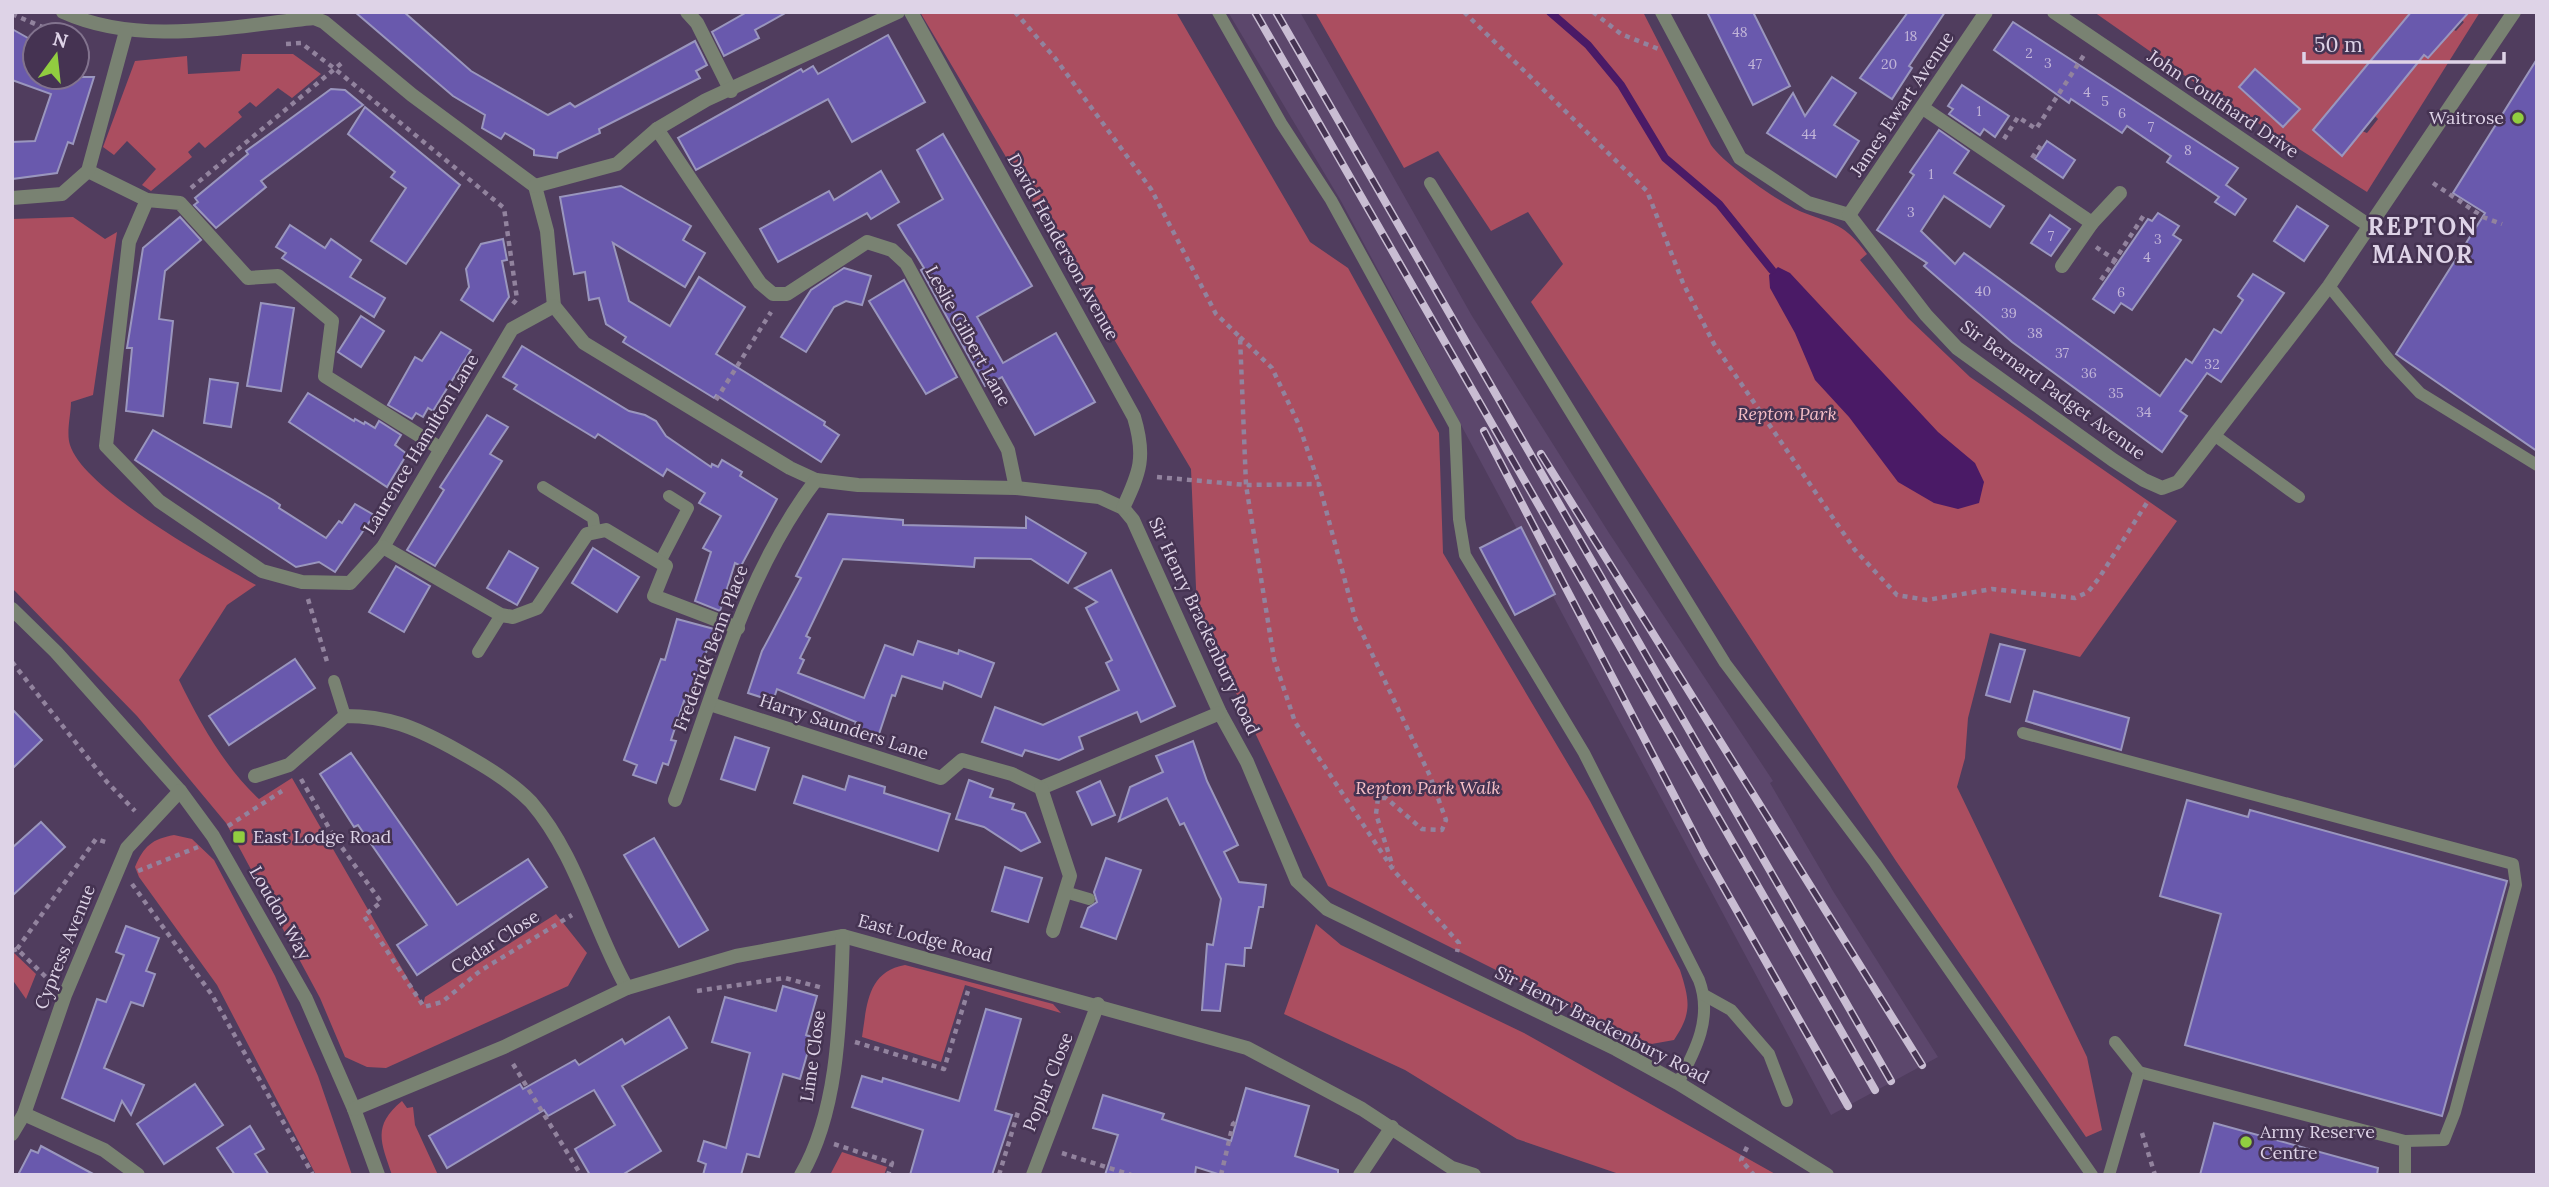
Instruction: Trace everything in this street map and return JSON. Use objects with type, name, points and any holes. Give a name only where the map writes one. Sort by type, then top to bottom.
[{"type":"street","points":[[63,12],[90,25],[126,31],[182,30],[326,17],[357,50],[535,186],[547,231],[554,306],[512,329]]},
{"type":"street","points":[[687,12],[697,23],[731,91]]},
{"type":"street","points":[[535,186],[617,164],[657,129],[706,100],[731,91],[898,12]]},
{"type":"street","name":"David Henderson Avenue","points":[[911,12],[1123,393],[1141,441],[1138,476],[1123,509]]},
{"type":"street","points":[[1662,12],[1740,158],[1808,203],[1849,215]]},
{"type":"street","name":"James Ewart Avenue","points":[[1849,215],[1986,12]]},
{"type":"street","name":"John Coulthard Drive","points":[[2054,12],[2371,228]]},
{"type":"street","points":[[2160,487],[2178,482],[2329,286],[2371,228],[2514,12]]},
{"type":"street","points":[[12,198],[62,194],[89,171],[126,31]]},
{"type":"street","points":[[1923,107],[2092,223]]},
{"type":"street","points":[[657,129],[773,300]]},
{"type":"street","points":[[89,171],[147,200],[180,202],[248,278],[278,276],[332,321],[325,376],[440,449]]},
{"type":"street","points":[[2062,266],[2092,223],[2120,193]]},
{"type":"street","name":"Laurence Hamilton Lane","points":[[147,200],[129,242],[106,446],[159,501],[262,571],[302,582],[350,583],[383,547],[512,329]]},
{"type":"street","name":"Sir Bernard Padget Avenue","points":[[1849,215],[1926,315],[1957,348],[2113,460],[2160,487]]},
{"type":"street","name":"Leslie Gilbert Lane","points":[[773,300],[867,242],[892,250],[906,263],[1008,450],[1016,488]]},
{"type":"street","name":"Sir Henry Brackenbury Road","points":[[554,306],[584,343],[816,480],[858,485],[1016,488],[1099,498],[1123,509],[1133,520],[1220,713],[1247,762],[1297,881],[1327,909],[1678,1083],[1827,1175]]},
{"type":"street","name":"Frederick Benn Place","points":[[675,800],[760,571],[799,502],[816,480]]},
{"type":"street","points":[[383,547],[501,615],[513,617],[537,608],[587,534],[606,530],[666,566],[654,596],[738,628]]},
{"type":"street","name":"Loudon Way","points":[[12,609],[56,652],[180,791],[213,836],[306,999],[354,1109],[377,1175]]},
{"type":"street","name":"Harry Saunders Lane","points":[[710,705],[941,778],[962,760],[1012,774],[1041,788]]},
{"type":"street","points":[[1053,930],[1070,876],[1041,788],[1220,713]]},
{"type":"street","points":[[255,776],[289,765],[345,716],[379,716],[427,734],[478,761],[529,801],[549,826],[573,869],[587,905],[627,988]]},
{"type":"street","name":"Cypress Avenue","points":[[12,1134],[24,1114],[65,995],[127,848],[180,791]]},
{"type":"street","name":"East Lodge Road","points":[[354,1109],[504,1048],[627,988],[736,956],[843,936],[1098,1004],[1247,1048],[1392,1127],[1452,1168],[1474,1175]]},
{"type":"street","name":"Lime Close","points":[[801,1175],[820,1139],[837,1036],[843,936]]},
{"type":"street","name":"Poplar Close","points":[[1034,1175],[1042,1146],[1098,1004]]},
{"type":"street","points":[[24,1114],[104,1150],[138,1175]]},
{"type":"street","points":[[1360,1175],[1392,1127]]},
{"type":"lane","points":[[1218,12],[1281,123],[1331,200],[1455,426],[1459,519],[1465,555],[1584,753],[1645,869],[1704,995],[1702,1034],[1678,1083]]},
{"type":"lane","points":[[1430,183],[1725,663],[1875,863],[2092,1175]]},
{"type":"lane","points":[[2329,286],[2390,361],[2420,393],[2537,465]]},
{"type":"lane","points":[[2214,435],[2299,497]]},
{"type":"lane","points":[[543,487],[593,518],[595,532]]},
{"type":"lane","points":[[660,562],[688,509],[668,496]]},
{"type":"lane","points":[[478,652],[501,615]]},
{"type":"lane","points":[[334,681],[345,716]]},
{"type":"lane","points":[[2023,733],[2513,864],[2516,884],[2455,1112],[2444,1140],[2405,1141],[2139,1072],[2116,1042]]},
{"type":"lane","points":[[1065,892],[1089,899]]},
{"type":"lane","points":[[1704,995],[1731,1010],[1769,1054],[1787,1101]]},
{"type":"lane","points":[[2109,1175],[2139,1072]]},
{"type":"lane","points":[[2405,1141],[2405,1175]]},
{"type":"path","points":[[1015,12],[1055,58],[1151,189],[1216,314],[1272,369],[1299,425],[1319,484],[1355,618],[1430,776],[1446,820],[1442,830],[1422,829],[1386,798],[1378,799],[1376,814],[1394,871]]},
{"type":"path","points":[[1464,12],[1647,191],[1700,320],[1732,373],[1855,550],[1897,595],[1927,600],[1992,589],[2076,598],[2088,592],[2099,578],[2160,487]]},
{"type":"path","points":[[1593,12],[1621,34],[1648,47],[1661,51],[1679,46]]},
{"type":"path","points":[[12,14],[29,21]]},
{"type":"path","points":[[173,202],[357,50]]},
{"type":"path","points":[[2001,144],[2018,117],[2036,129],[2084,54]]},
{"type":"path","points":[[335,69],[504,208],[517,299],[505,314],[512,329]]},
{"type":"path","points":[[2433,183],[2483,217],[2502,225]]},
{"type":"path","points":[[2102,280],[2144,215]]},
{"type":"path","points":[[2082,238],[2115,260]]},
{"type":"path","points":[[706,415],[773,300]]},
{"type":"path","points":[[1240,337],[1246,485],[1274,659],[1295,722],[1394,871],[1459,943],[1452,969]]},
{"type":"path","points":[[1138,476],[1246,485],[1319,484]]},
{"type":"path","points":[[302,582],[334,681]]},
{"type":"path","points":[[12,662],[107,782],[147,824]]},
{"type":"path","name":"Cedar Close","points":[[289,765],[301,779],[333,835],[381,902],[364,916],[424,1007],[442,1002],[480,971],[587,905]]},
{"type":"path","points":[[118,867],[139,871],[195,848],[301,779]]},
{"type":"path","points":[[65,995],[14,950],[96,839],[127,848]]},
{"type":"path","points":[[118,867],[212,995],[313,1175]]},
{"type":"path","points":[[676,975],[680,993],[785,978],[841,992]]},
{"type":"path","points":[[837,1036],[944,1069],[966,991],[978,995]]},
{"type":"path","points":[[504,1048],[581,1175]]},
{"type":"path","points":[[999,1175],[1018,1112]]},
{"type":"path","points":[[1221,1175],[1233,1124],[1238,1120]]},
{"type":"path","points":[[2123,1126],[2143,1133],[2155,1175]]},
{"type":"path","points":[[1754,1130],[1741,1160],[1754,1175]]},
{"type":"path","points":[[820,1139],[892,1163],[888,1175]]},
{"type":"path","points":[[1042,1146],[1131,1175]]},
{"type":"shaded area","points":[[1228,12],[1300,12],[1472,316],[1609,533],[1773,781],[1770,783],[1833,891],[1938,1057],[1831,1115],[1341,201]]},
{"type":"shaded area","points":[[1778,267],[1790,273],[1938,432],[1975,463],[1984,482],[1979,503],[1958,509],[1934,503],[1898,482],[1849,417],[1815,380],[1795,333],[1770,288],[1769,275]]},
{"type":"green space","name":"Repton Park Walk","points":[[920,12],[1176,12],[1310,242],[1348,268],[1439,433],[1443,553],[1590,801],[1680,970],[1688,1007],[1684,1022],[1674,1040],[1646,1045],[1328,886],[1197,611],[1191,469]]},
{"type":"green space","name":"Repton Park","points":[[1315,12],[1643,12],[1711,145],[1718,153],[1780,200],[1831,223],[1852,236],[1867,254],[1860,260],[1908,318],[1970,377],[2177,521],[2080,657],[1990,633],[1968,718],[1965,758],[1957,787],[2087,1057],[2102,1130],[2086,1137],[1896,861],[1531,302],[1563,264],[1528,212],[1491,231],[1438,151],[1404,168]]},
{"type":"green space","points":[[2094,12],[2411,12],[2333,105],[2340,111],[2319,136],[2342,156],[2362,131],[2367,133],[2378,119],[2375,116],[2447,26],[2456,31],[2464,22],[2456,16],[2459,12],[2480,12],[2367,192],[2201,87]],"holes":[[[2255,69],[2300,109],[2284,127],[2239,88]]]},
{"type":"green space","points":[[242,54],[293,54],[321,74],[292,98],[278,88],[256,107],[250,102],[238,112],[242,117],[205,148],[199,142],[188,152],[192,157],[151,191],[142,185],[156,169],[127,141],[114,155],[103,147],[135,61],[187,56],[188,74],[240,71]]},
{"type":"green space","points":[[73,217],[105,239],[117,232],[93,395],[71,402],[70,445],[80,463],[124,503],[182,542],[256,585],[227,605],[179,680],[214,743],[235,773],[259,799],[292,778],[423,1005],[425,997],[556,914],[587,953],[568,986],[386,1068],[367,1067],[345,1057],[320,998],[226,823],[137,716],[12,588],[12,219]]},
{"type":"green space","points":[[174,835],[192,839],[214,860],[275,976],[318,1076],[352,1175],[316,1175],[217,985],[139,877],[135,867],[145,849],[154,841]]},
{"type":"green space","points":[[1316,924],[1341,945],[1524,1033],[1777,1175],[1622,1175],[1517,1139],[1405,1070],[1284,1014]]},
{"type":"green space","points":[[12,951],[36,974],[26,999],[12,979]]},
{"type":"green space","points":[[905,965],[1053,1004],[1061,1013],[965,985],[941,1062],[862,1037],[868,1002],[876,982],[892,969]]},
{"type":"green space","points":[[402,1101],[407,1108],[413,1107],[415,1125],[438,1175],[392,1175],[382,1144],[383,1127],[386,1118]]},
{"type":"green space","points":[[842,1152],[887,1167],[884,1175],[830,1175]]},
{"type":"building","points":[[355,12],[404,12],[471,71],[548,115],[570,103],[575,107],[695,41],[707,65],[696,71],[700,78],[599,129],[600,133],[558,153],[557,158],[534,155],[534,150],[505,133],[501,139],[482,128],[485,115],[453,96]]},
{"type":"building","points":[[747,12],[787,12],[755,30],[759,38],[724,56],[712,32]]},
{"type":"building","points":[[1707,12],[1753,12],[1790,86],[1753,105]]},
{"type":"building","points":[[1908,12],[1945,12],[1909,66],[1912,68],[1892,99],[1860,78]]},
{"type":"building","points":[[2411,12],[2469,12],[2428,58],[2424,55],[2342,156],[2313,130]]},
{"type":"building","points":[[2013,22],[2238,168],[2226,185],[2246,199],[2235,215],[2215,202],[2219,197],[2167,162],[2171,156],[2127,126],[2122,133],[2071,99],[2069,103],[1994,50]]},
{"type":"building","points":[[12,29],[21,34],[21,83],[12,80]]},
{"type":"building","points":[[888,35],[925,102],[852,142],[828,99],[696,170],[678,138],[801,69],[803,72],[813,66],[818,74]]},
{"type":"building","points":[[2537,59],[2537,451],[2396,354],[2485,213],[2453,193]]},
{"type":"building","points":[[2255,69],[2300,109],[2283,127],[2239,87]]},
{"type":"building","points":[[1832,77],[1856,93],[1834,125],[1859,141],[1836,177],[1767,133],[1793,93],[1805,116]]},
{"type":"building","points":[[1962,85],[2009,116],[1995,137],[1984,129],[1980,135],[1949,114],[1953,109],[1948,106]]},
{"type":"building","points":[[331,89],[345,90],[363,105],[261,181],[266,187],[216,228],[194,205],[198,202],[195,198],[248,154],[246,151]]},
{"type":"building","points":[[43,91],[90,91],[73,144],[68,142],[57,173],[12,179],[12,142],[35,141],[51,94]]},
{"type":"building","points":[[365,107],[460,185],[406,264],[371,241],[406,188],[391,177],[395,172],[348,134]]},
{"type":"building","points":[[1939,130],[1969,151],[1954,173],[2004,206],[1990,227],[1944,196],[1921,231],[1955,264],[1964,253],[2160,396],[2186,359],[2192,363],[2214,329],[2221,333],[2243,300],[2238,296],[2253,274],[2284,293],[2221,382],[2207,373],[2180,411],[2187,416],[2162,452],[2012,342],[1924,266],[1927,263],[1877,230],[1914,175],[1910,172]]},
{"type":"building","points":[[943,134],[1032,286],[977,317],[1003,363],[1056,333],[1095,402],[1035,435],[1002,377],[985,386],[921,270],[924,268],[898,225],[943,199],[917,150]]},
{"type":"building","points":[[2047,141],[2075,160],[2063,178],[2035,159]]},
{"type":"building","points":[[881,171],[899,202],[871,219],[867,213],[778,262],[760,229],[829,191],[834,200]]},
{"type":"building","points":[[621,186],[691,226],[683,240],[705,253],[685,287],[613,243],[629,301],[670,326],[699,277],[745,307],[716,354],[825,422],[824,425],[839,435],[821,462],[716,395],[714,398],[623,342],[626,337],[606,324],[599,298],[589,300],[585,272],[574,274],[560,197]]},
{"type":"building","points":[[2297,206],[2328,226],[2304,261],[2274,241]]},
{"type":"building","points":[[2158,213],[2179,226],[2173,235],[2181,240],[2132,310],[2121,303],[2114,313],[2093,299],[2148,219],[2152,221]]},
{"type":"building","points":[[2050,215],[2070,229],[2051,256],[2031,243]]},
{"type":"building","points":[[180,217],[201,240],[165,271],[159,319],[173,321],[163,416],[126,411],[132,348],[127,348],[143,248]]},
{"type":"building","points":[[290,225],[325,248],[331,239],[361,260],[350,277],[385,298],[374,317],[282,258],[286,253],[276,247]]},
{"type":"building","points":[[503,239],[507,260],[502,261],[509,297],[493,321],[461,300],[469,287],[466,269],[481,244]]},
{"type":"building","points":[[844,268],[871,276],[862,305],[846,301],[834,307],[806,352],[781,337],[811,290]]},
{"type":"building","points":[[904,280],[957,377],[926,394],[869,301]]},
{"type":"building","points":[[261,303],[294,308],[281,391],[247,386]]},
{"type":"building","points":[[361,316],[384,331],[361,367],[338,352]]},
{"type":"building","points":[[441,332],[471,350],[433,411],[428,408],[423,417],[416,413],[412,419],[388,405],[415,357],[422,361]]},
{"type":"building","points":[[522,346],[629,411],[656,421],[666,436],[711,467],[712,464],[718,467],[722,460],[742,472],[740,476],[777,499],[741,566],[735,563],[720,611],[695,601],[711,552],[703,548],[721,516],[699,503],[705,493],[667,469],[663,476],[598,434],[595,438],[514,389],[517,385],[503,377]]},
{"type":"building","points":[[210,379],[238,383],[231,427],[204,423]]},
{"type":"building","points":[[308,393],[354,421],[365,422],[375,428],[379,421],[401,435],[395,445],[407,454],[387,487],[289,422]]},
{"type":"building","points":[[487,415],[508,427],[490,454],[502,461],[435,566],[407,550],[444,490],[440,487]]},
{"type":"building","points":[[153,430],[273,500],[280,505],[279,508],[326,538],[339,521],[342,523],[355,504],[374,515],[335,572],[319,562],[296,567],[135,460]]},
{"type":"building","points":[[828,514],[903,520],[903,525],[1026,528],[1026,517],[1086,553],[1068,583],[1031,559],[975,558],[974,567],[843,559],[806,636],[810,638],[800,658],[804,660],[798,673],[864,698],[885,645],[913,655],[918,641],[958,654],[959,650],[994,663],[981,697],[944,682],[942,689],[902,676],[895,696],[892,695],[876,743],[851,735],[856,722],[777,689],[773,701],[748,693],[762,651],[801,578],[796,576]]},
{"type":"building","points":[[1521,527],[1555,594],[1515,615],[1480,548]]},
{"type":"building","points":[[593,548],[639,577],[617,612],[572,583]]},
{"type":"building","points":[[509,551],[538,568],[517,605],[487,588]]},
{"type":"building","points":[[396,566],[430,586],[404,632],[369,612]]},
{"type":"building","points":[[1111,570],[1175,706],[1141,722],[1137,712],[1079,737],[1083,749],[1059,760],[1025,750],[1022,756],[982,742],[995,707],[1043,725],[1119,690],[1106,663],[1112,660],[1086,608],[1097,602],[1075,588]]},
{"type":"building","points":[[677,619],[714,629],[689,703],[684,701],[671,740],[676,741],[668,765],[663,763],[656,783],[633,775],[637,765],[624,760],[661,659],[665,660]]},
{"type":"building","points":[[2000,644],[2025,650],[2010,702],[1986,695]]},
{"type":"building","points":[[295,659],[315,688],[229,745],[209,716]]},
{"type":"building","points":[[2034,691],[2129,718],[2121,750],[2026,721]]},
{"type":"building","points":[[12,709],[42,740],[12,769]]},
{"type":"building","points":[[735,737],[769,748],[755,790],[721,779]]},
{"type":"building","points":[[1193,741],[1207,781],[1238,845],[1224,852],[1239,882],[1266,885],[1263,907],[1259,907],[1251,948],[1245,948],[1244,966],[1226,964],[1220,1011],[1202,1010],[1207,944],[1213,945],[1221,899],[1184,823],[1180,825],[1167,798],[1119,821],[1130,787],[1163,772],[1156,756]]},
{"type":"building","points":[[351,753],[457,905],[528,859],[547,887],[417,975],[397,945],[427,925],[358,825],[354,827],[320,774]]},
{"type":"building","points":[[803,776],[845,790],[849,776],[885,787],[884,793],[950,814],[938,851],[794,803]]},
{"type":"building","points":[[969,780],[993,789],[990,797],[1014,804],[1012,809],[1025,813],[1040,842],[1021,851],[984,827],[956,819]]},
{"type":"building","points":[[1100,781],[1115,815],[1092,825],[1077,792]]},
{"type":"building","points":[[2187,800],[2248,817],[2250,810],[2507,881],[2442,1116],[2185,1045],[2221,914],[2160,896]]},
{"type":"building","points":[[41,822],[65,847],[12,896],[12,848]]},
{"type":"building","points":[[654,838],[708,930],[679,947],[624,855]]},
{"type":"building","points":[[1106,858],[1141,870],[1116,939],[1081,927],[1088,908],[1097,902],[1094,892]]},
{"type":"building","points":[[1005,867],[1042,878],[1028,922],[992,911]]},
{"type":"building","points":[[126,926],[159,938],[146,971],[155,974],[143,1006],[131,1002],[104,1068],[144,1085],[131,1115],[122,1101],[114,1121],[62,1098],[97,999],[106,1002],[124,955],[116,952]]},
{"type":"building","points":[[783,986],[817,996],[806,1035],[812,1037],[800,1079],[783,1074],[759,1157],[747,1154],[741,1175],[703,1175],[706,1164],[698,1161],[704,1141],[726,1148],[750,1053],[712,1042],[725,997],[776,1011]]},
{"type":"building","points":[[986,1009],[1021,1019],[995,1110],[1012,1115],[992,1175],[910,1175],[923,1130],[852,1107],[862,1076],[882,1082],[883,1078],[959,1101]]},
{"type":"building","points":[[669,1017],[687,1048],[622,1086],[661,1151],[622,1175],[590,1175],[575,1149],[615,1125],[594,1090],[548,1116],[544,1110],[447,1168],[429,1136],[520,1084],[523,1089],[575,1060],[579,1065],[622,1039],[625,1044]]},
{"type":"building","points":[[195,1084],[223,1125],[164,1164],[137,1124]]},
{"type":"building","points":[[1246,1088],[1309,1106],[1295,1156],[1338,1170],[1338,1175],[1221,1175],[1196,1167],[1195,1175],[1105,1175],[1118,1135],[1093,1128],[1103,1095],[1164,1114],[1162,1119],[1231,1141]]},
{"type":"building","name":"Army Reserve Centre","points":[[2214,1123],[2378,1168],[2377,1175],[2200,1175]]},
{"type":"building","points":[[250,1126],[264,1149],[255,1154],[269,1175],[235,1175],[217,1148]]},
{"type":"building","points":[[41,1146],[95,1175],[18,1175],[31,1150],[38,1153]]},
{"type":"waterway","points":[[1550,12],[1588,45],[1621,85],[1665,158],[1719,204],[1772,270]]},
{"type":"railway","points":[[1255,12],[1875,1090]]},
{"type":"railway","points":[[1276,12],[1891,1081]]},
{"type":"railway","points":[[1484,431],[1703,851],[1848,1106]]},
{"type":"railway","points":[[1541,454],[1922,1065]]},
{"type":"place","name":"Waitrose","points":[[2518,118]]},
{"type":"place","name":"East Lodge Road","points":[[239,837]]},
{"type":"place","name":"Army Reserve Centre","points":[[2246,1142]]},
{"type":"district","name":"REPTON MANOR","points":[[2423,241]]}]
